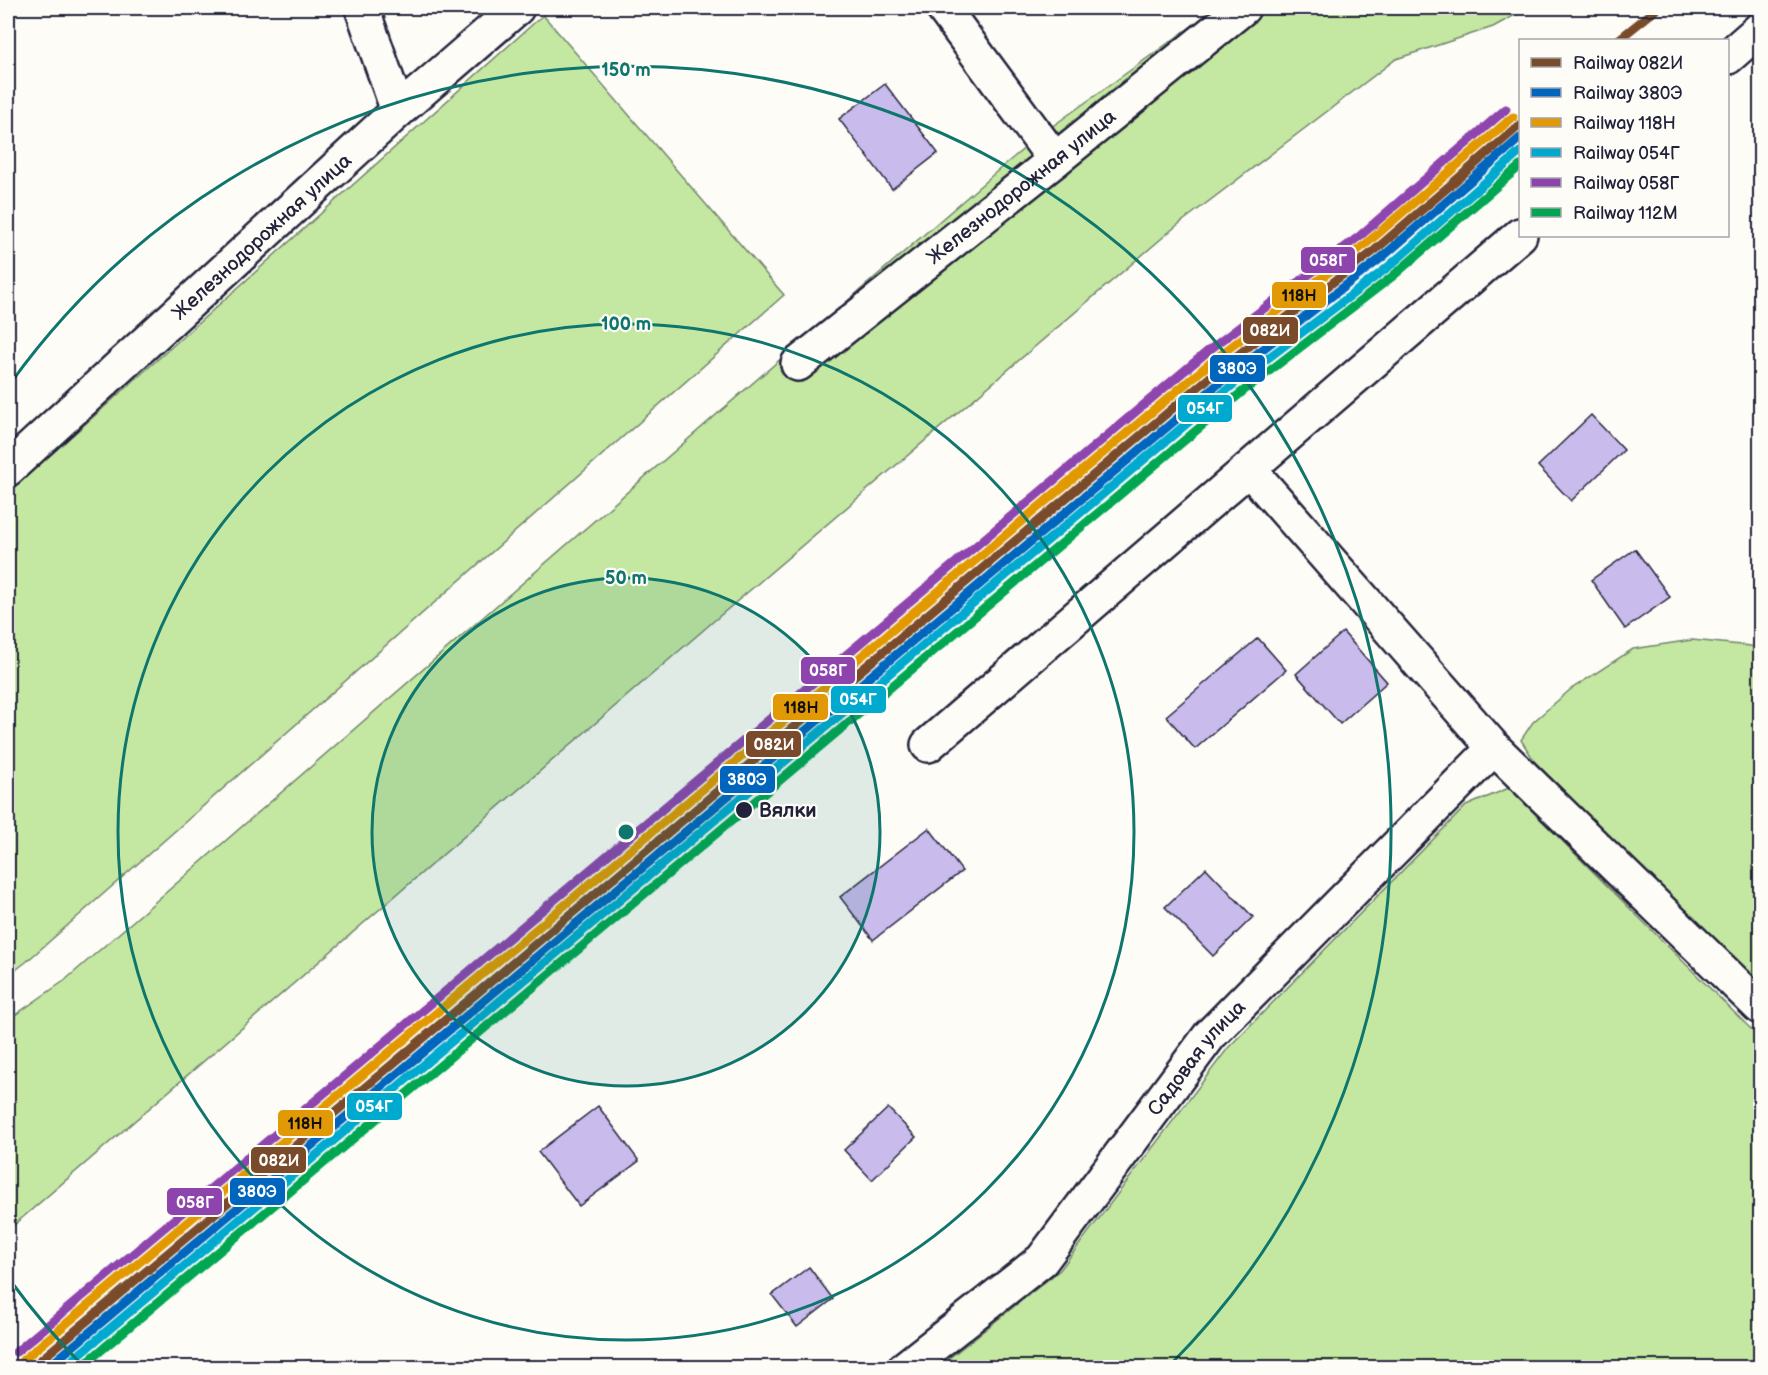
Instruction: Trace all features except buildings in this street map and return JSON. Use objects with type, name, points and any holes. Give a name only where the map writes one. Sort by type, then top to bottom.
[{"type":"street","points":[[362,8],[398,111]]},
{"type":"street","name":"Железнодорожная улица","points":[[8,469],[398,111],[517,8]]},
{"type":"street","points":[[943,8],[1055,160]]},
{"type":"street","name":"Железнодорожная улица","points":[[798,364],[1243,8]]},
{"type":"street","points":[[1729,56],[1761,29]]},
{"type":"street","points":[[928,745],[1519,237]]},
{"type":"street","points":[[1249,469],[1494,748],[1761,1007]]},
{"type":"street","name":"Садовая улица","points":[[905,1368],[1042,1260],[1210,1035],[1494,748]]},
{"type":"green space","points":[[1217,8],[1528,8],[1493,27],[1396,59],[1175,227],[8,1230],[8,1020],[64,981],[1003,166],[1043,133]]},
{"type":"green space","points":[[543,15],[784,295],[8,976],[8,493]]},
{"type":"green space","points":[[1692,640],[1760,647],[1760,985],[1535,762],[1521,740],[1533,722],[1571,689],[1633,649]]},
{"type":"green space","points":[[1509,788],[1760,1038],[1760,1367],[938,1367],[1060,1270],[1228,1048],[1466,806]]},
{"type":"rail line","name":"082И","points":[[1619,39],[1658,8]]},
{"type":"rail line","name":"058Г","points":[[16,1352],[1208,351],[1361,235],[1506,109]]},
{"type":"rail line","name":"118Н","points":[[23,1360],[1215,359],[1367,243],[1513,117]]},
{"type":"rail line","name":"082И","points":[[31,1368],[1222,367],[1374,251],[1519,126]]},
{"type":"rail line","name":"380Э","points":[[47,1368],[1229,375],[1380,259],[1519,139]]},
{"type":"rail line","name":"054Г","points":[[63,1368],[1235,383],[1387,268],[1519,153]]},
{"type":"rail line","name":"112М","points":[[80,1368],[1242,392],[1393,276],[1519,167]]},
{"type":"place","name":"Вялки","points":[[744,810]]}]
